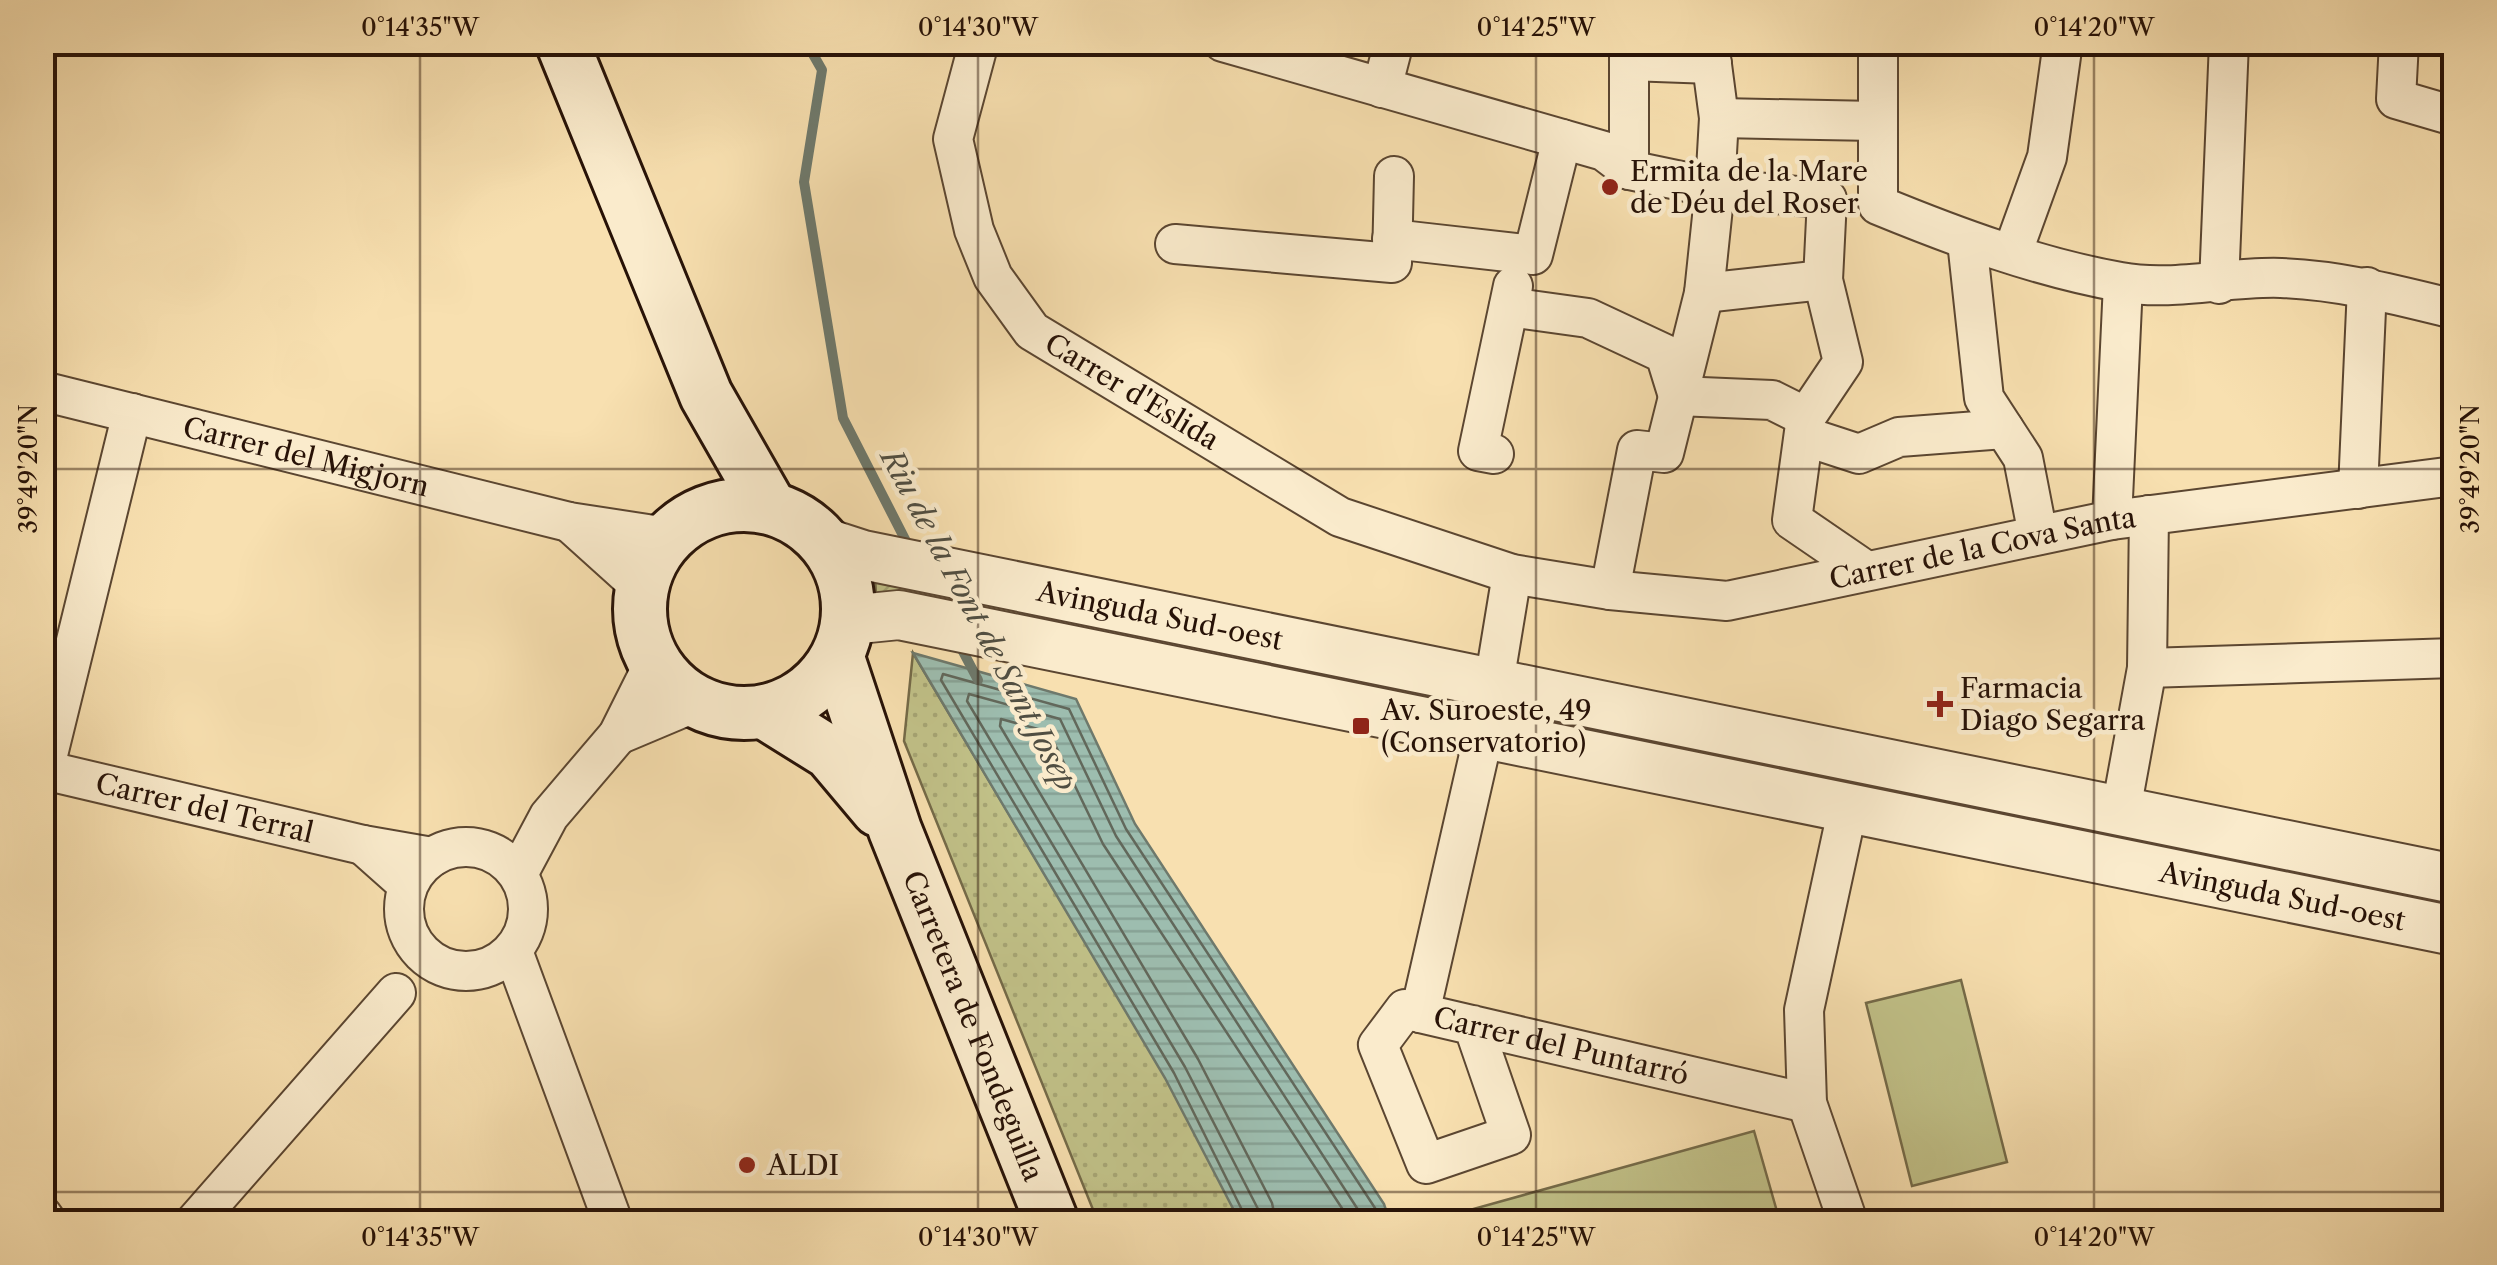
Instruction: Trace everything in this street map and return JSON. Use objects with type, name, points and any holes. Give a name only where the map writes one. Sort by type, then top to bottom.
[{"type":"main road","points":[[562,42],[706,396],[770,507]]},
{"type":"main road","points":[[685,524],[770,507],[801,520],[845,549],[846,579],[862,631],[808,694],[766,713],[694,703],[653,665],[639,627],[640,586],[685,524],[710,454],[706,396]]},
{"type":"main road","name":"Carretera de Fondeguilla","points":[[862,631],[895,830],[1052,1222]]},
{"type":"main road","name":"Carretera de Fondeguilla","points":[[766,713],[830,753],[895,830]]},
{"type":"street","name":"Carrer d'Eslida","points":[[979,42],[954,138],[974,230],[993,277],[1032,331],[1340,517],[1512,574]]},
{"type":"street","points":[[1223,42],[1604,151],[1629,170],[1715,188],[1826,198],[1823,280],[1843,362],[1805,426],[1792,520],[1865,570]]},
{"type":"street","points":[[1382,88],[1394,42]]},
{"type":"street","points":[[1878,42],[1878,205],[1967,241],[2122,283],[2219,284],[2278,278],[2367,287],[2454,309]]},
{"type":"street","points":[[2012,254],[2047,157],[2063,42]]},
{"type":"street","points":[[2219,284],[2230,42]]},
{"type":"street","points":[[2399,42],[2396,98],[2454,116]]},
{"type":"street","points":[[1610,590],[1638,450],[1664,453],[1704,293],[1719,118],[1710,53],[1629,52],[1629,170]]},
{"type":"street","points":[[1719,118],[1876,122]]},
{"type":"street","points":[[1175,244],[1532,255],[1562,139]]},
{"type":"street","points":[[1392,251],[1394,176]]},
{"type":"street","points":[[1967,241],[1984,398],[2022,458],[2038,535]]},
{"type":"street","points":[[1494,454],[1478,450],[1520,254]]},
{"type":"street","points":[[1704,293],[1823,280]]},
{"type":"street","points":[[2112,520],[2122,283]]},
{"type":"street","points":[[2358,488],[2367,287]]},
{"type":"street","points":[[1509,307],[1588,318],[1665,354],[1678,396]]},
{"type":"street","name":"Carrer del Migjorn","points":[[42,391],[569,522],[685,524]]},
{"type":"street","points":[[1678,396],[1772,400],[1805,426],[1859,454],[1899,437],[2004,429]]},
{"type":"street","points":[[43,774],[132,413]]},
{"type":"street","name":"Carrer de la Cova Santa","points":[[1512,574],[1610,590],[1726,600],[2112,520],[2454,476]]},
{"type":"street","points":[[2112,861],[2148,668],[2149,515]]},
{"type":"street","name":"Carrer del Migjorn","points":[[569,522],[640,586]]},
{"type":"street","name":"Avinguda Sud-oest","points":[[845,549],[2454,878]]},
{"type":"street","points":[[1484,734],[1512,574]]},
{"type":"street","name":"Avinguda Sud-oest","points":[[862,631],[1058,647],[2454,931]]},
{"type":"street","points":[[2148,668],[2454,658]]},
{"type":"street","points":[[504,863],[618,736],[653,665]]},
{"type":"street","points":[[618,736],[694,703]]},
{"type":"street","name":"Carrer del Puntarró","points":[[1484,734],[1420,1012],[1807,1103]]},
{"type":"street","points":[[1848,1222],[1807,1103],[1804,1010],[1859,757]]},
{"type":"street","name":"Carrer del Terral","points":[[43,774],[364,846],[420,871]]},
{"type":"street","points":[[470,847],[504,863],[526,888],[528,922],[501,960],[467,972],[446,968],[426,958],[405,924],[420,871],[470,847]]},
{"type":"street","points":[[396,993],[412,941]]},
{"type":"street","points":[[501,960],[532,1011],[612,1222]]},
{"type":"street","points":[[196,1222],[396,993],[446,968]]},
{"type":"street","points":[[1420,1012],[1405,1010],[1378,1046],[1426,1164],[1511,1136],[1473,1025]]},
{"type":"street","points":[[42,1215],[47,1222]]},
{"type":"green space","points":[[875,575],[1057,609],[1054,632],[876,596]]},
{"type":"green space","points":[[913,653],[1174,1091],[1241,1222],[1098,1222],[904,741]]},
{"type":"green space","points":[[1961,980],[2007,1162],[1912,1186],[1866,1003]]},
{"type":"green space","points":[[1754,1131],[1780,1222],[1450,1222],[1448,1216]]},
{"type":"water","points":[[913,653],[1076,699],[1135,824],[1384,1204],[1390,1222],[1240,1222],[1165,1078]]},
{"type":"waterway","name":"Riu de la Font de Sant Josep","points":[[806,42],[822,70],[804,182],[843,418],[911,551]]},
{"type":"waterway","name":"Riu de la Font de Sant Josep","points":[[958,642],[978,680]]},
{"type":"place","name":"Ermita de la Mare de Déu del Roser","points":[[1610,187]]},
{"type":"place","name":"Farmacia Diago Segarra","points":[[1940,704]]},
{"type":"place","name":"Av. Suroeste, 49 (Conservatorio)","points":[[1361,726]]},
{"type":"place","name":"ALDI","points":[[747,1165]]}]
